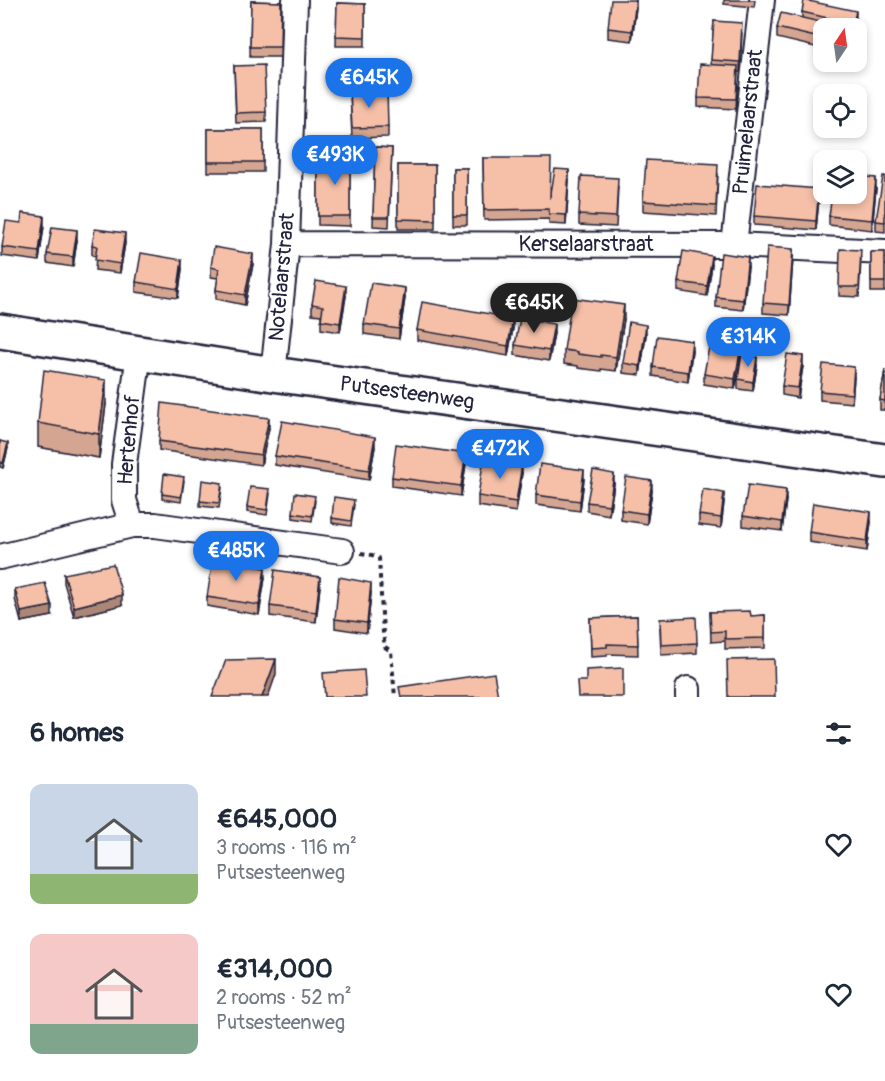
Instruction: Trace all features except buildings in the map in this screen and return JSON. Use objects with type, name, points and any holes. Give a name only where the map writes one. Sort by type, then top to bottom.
[{"type":"main road","name":"Putsesteenweg","points":[[0,331],[273,374],[885,461]]},
{"type":"street","name":"Notelaarstraat","points":[[273,374],[287,244],[295,0]]},
{"type":"street","name":"Pruimelaarstraat","points":[[734,245],[762,0]]},
{"type":"street","name":"Kerselaarstraat","points":[[287,244],[734,245],[885,252]]},
{"type":"street","name":"Hertenhof","points":[[132,525],[124,500],[124,464],[139,353]]},
{"type":"street","points":[[0,557],[132,525],[155,525],[342,551]]},
{"type":"path","points":[[342,551],[379,558],[382,633],[385,647],[391,651],[395,697]]}]
